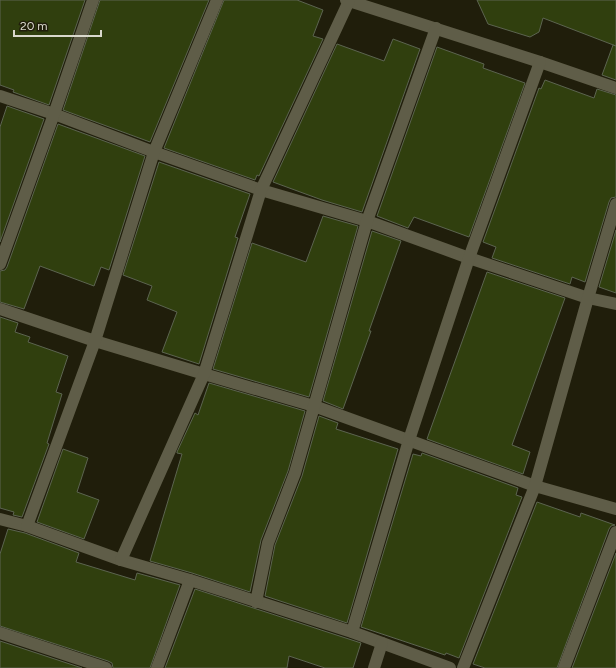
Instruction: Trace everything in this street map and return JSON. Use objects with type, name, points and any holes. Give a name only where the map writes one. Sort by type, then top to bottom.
[{"type":"street","points":[[0,264],[93,0]]},
{"type":"street","points":[[27,526],[95,341],[154,152],[217,0]]},
{"type":"street","points":[[121,560],[204,374],[261,190],[348,0],[616,88]]},
{"type":"street","points":[[256,602],[268,543],[295,473],[367,221],[436,28]]},
{"type":"street","points":[[352,632],[409,440],[469,258],[540,62]]},
{"type":"street","points":[[0,96],[54,114],[154,152],[261,190],[367,221],[469,258],[588,298],[616,304]]},
{"type":"street","points":[[463,668],[535,486],[616,204]]},
{"type":"street","points":[[0,309],[95,341],[314,406],[535,486],[616,509]]},
{"type":"street","points":[[0,519],[27,526],[121,560],[190,580],[352,632],[450,668]]},
{"type":"street","points":[[564,668],[616,532]]},
{"type":"street","points":[[157,668],[190,580]]},
{"type":"street","points":[[0,633],[106,668]]},
{"type":"street","points":[[374,668],[382,643]]},
{"type":"building","points":[[0,0],[85,0],[49,105],[13,92],[14,90],[0,85]]},
{"type":"building","points":[[100,0],[209,0],[150,142],[63,110]]},
{"type":"building","points":[[224,0],[297,0],[323,10],[313,36],[323,39],[259,176],[257,175],[255,180],[164,148]]},
{"type":"building","points":[[477,0],[616,0],[616,46],[543,18],[539,32],[530,37],[488,24]]},
{"type":"building","points":[[393,39],[420,49],[362,212],[322,200],[273,182],[337,44],[384,61]]},
{"type":"building","points":[[613,45],[616,46],[616,80],[602,75]]},
{"type":"building","points":[[437,47],[484,64],[483,68],[525,83],[469,237],[414,217],[408,228],[377,216]]},
{"type":"building","points":[[545,80],[594,98],[597,89],[616,95],[616,197],[611,198],[609,202],[585,282],[572,277],[570,284],[492,258],[496,247],[483,242],[539,88],[541,89]]},
{"type":"building","points":[[7,106],[44,119],[0,242],[0,127]]},
{"type":"building","points":[[58,124],[145,156],[109,270],[101,267],[94,286],[40,266],[24,309],[0,302],[0,271],[5,270],[7,267]]},
{"type":"building","points":[[159,162],[250,194],[235,237],[238,238],[199,364],[162,352],[177,312],[147,300],[152,286],[123,275]]},
{"type":"building","points":[[323,216],[358,226],[309,397],[213,369],[252,243],[306,262]]},
{"type":"building","points":[[616,230],[616,293],[599,287]]},
{"type":"building","points":[[372,231],[401,241],[343,409],[323,401]]},
{"type":"building","points":[[487,272],[565,298],[512,445],[530,452],[523,474],[427,439]]},
{"type":"building","points":[[0,317],[18,323],[15,332],[30,337],[28,342],[68,356],[56,392],[62,394],[47,443],[49,444],[22,517],[13,515],[14,512],[0,508]]},
{"type":"building","points":[[209,383],[305,411],[288,471],[261,540],[250,592],[150,561],[182,454],[177,452],[195,413],[198,415]]},
{"type":"building","points":[[319,416],[338,423],[336,429],[398,449],[347,623],[265,596],[275,545],[302,476]]},
{"type":"building","points":[[63,449],[88,458],[77,492],[99,500],[84,539],[37,522]]},
{"type":"building","points":[[422,453],[518,488],[516,495],[522,497],[459,658],[446,653],[445,655],[361,627],[413,454],[421,456]]},
{"type":"building","points":[[537,502],[580,517],[581,513],[615,525],[611,526],[609,529],[557,668],[485,668],[473,664]]},
{"type":"building","points":[[8,529],[25,533],[79,553],[76,562],[135,580],[137,573],[180,585],[150,668],[113,668],[112,663],[108,661],[0,626],[0,554]]},
{"type":"building","points":[[616,553],[616,668],[572,668]]},
{"type":"building","points":[[195,589],[361,643],[353,668],[325,668],[289,656],[287,668],[165,668]]},
{"type":"building","points":[[0,641],[82,668],[0,668]]}]
